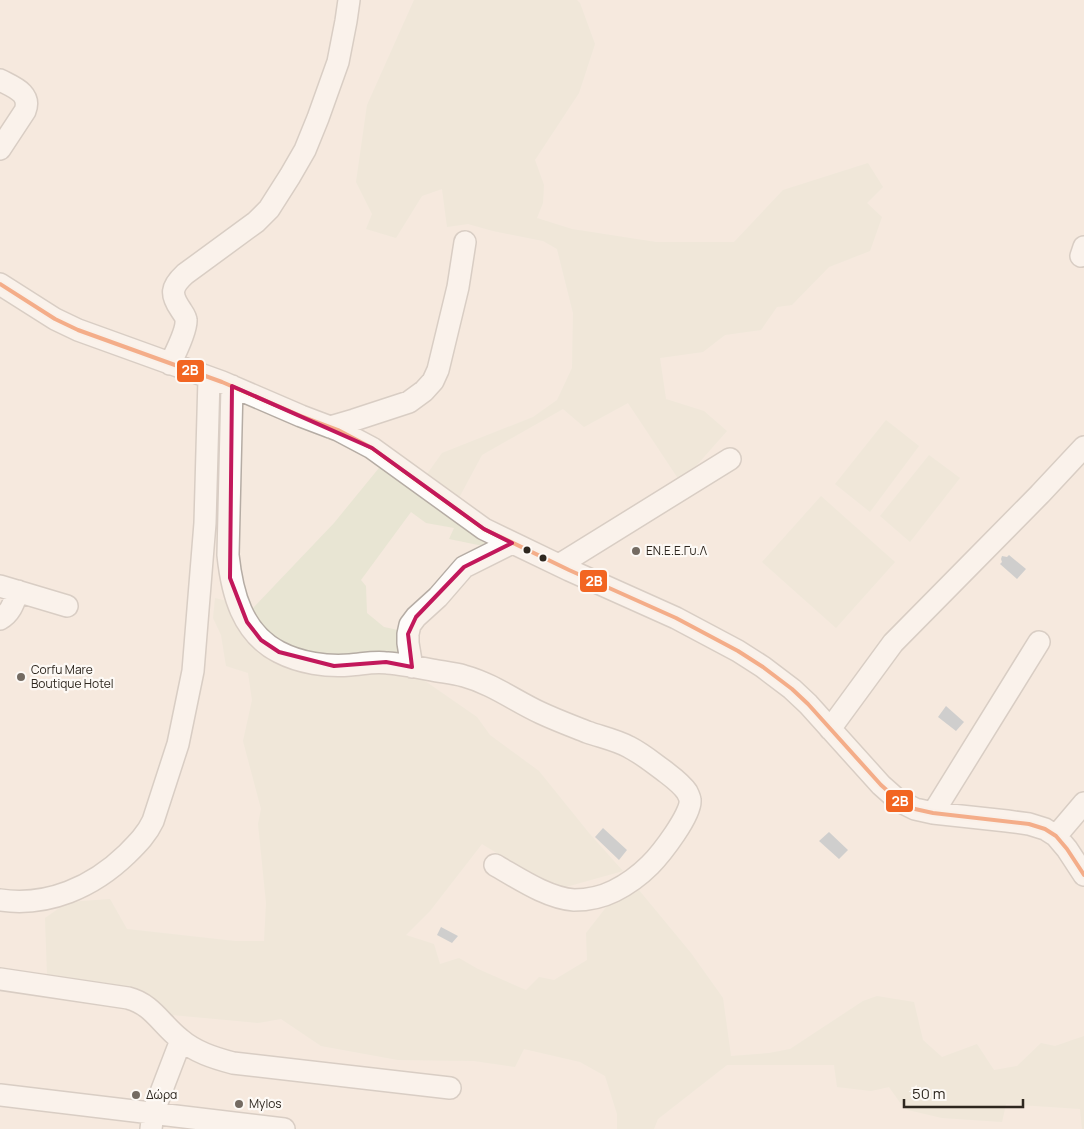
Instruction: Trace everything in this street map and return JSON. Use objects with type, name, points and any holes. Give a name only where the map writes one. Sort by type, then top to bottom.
[{"type":"street","points":[[170,364],[183,336],[187,322],[174,297],[174,287],[185,274],[256,222],[269,209],[290,176],[305,150],[338,62],[349,0]]},
{"type":"street","points":[[0,80],[24,94],[27,106],[0,149]]},
{"type":"street","points":[[330,427],[409,402],[424,391],[433,381],[440,362],[458,287],[465,242]]},
{"type":"street","points":[[0,284],[55,319],[78,330],[232,386],[330,427],[372,448],[484,529],[676,618],[738,651],[763,667],[808,704],[881,785],[899,801],[933,814],[1008,821],[1029,824],[1045,829],[1056,836],[1084,875]]},
{"type":"street","points":[[0,900],[14,902],[43,900],[65,894],[89,884],[128,853],[148,832],[154,821],[178,744],[194,671],[205,522],[210,378]]},
{"type":"street","points":[[232,386],[228,554],[230,578],[236,599],[247,622],[255,634],[266,644],[279,652],[316,664],[334,666],[386,662],[463,675],[480,681],[539,712],[631,748],[679,782],[690,798],[688,812],[669,843],[656,858],[640,874],[614,891],[602,896],[573,900],[562,898],[537,888],[495,866]]},
{"type":"street","points":[[830,729],[893,644],[1084,447]]},
{"type":"street","points":[[559,565],[730,459]]},
{"type":"street","points":[[412,667],[408,634],[410,625],[416,617],[464,567],[512,543]]},
{"type":"street","points":[[0,618],[6,615],[12,606],[9,589],[67,606]]},
{"type":"street","points":[[933,814],[1039,642]]},
{"type":"street","points":[[1056,836],[1084,803]]},
{"type":"street","points":[[0,979],[133,1000],[152,1010],[168,1029],[181,1040],[202,1053],[233,1064],[450,1088]]},
{"type":"street","points":[[152,1121],[181,1040]]},
{"type":"street","points":[[0,1095],[152,1121],[284,1129]]},
{"type":"highlighted area","points":[[232,386],[372,448],[484,529],[512,543],[464,567],[416,617],[408,634],[412,667],[386,662],[334,666],[279,652],[261,640],[247,622],[230,578]]},
{"type":"shaded area","points":[[414,0],[577,0],[580,3],[595,44],[579,93],[535,160],[544,185],[543,203],[537,218],[572,229],[656,242],[734,242],[783,190],[868,163],[883,187],[867,203],[882,217],[870,251],[829,267],[792,305],[777,307],[761,330],[725,335],[703,352],[660,358],[666,399],[704,411],[727,431],[681,483],[628,403],[584,427],[563,409],[482,455],[451,512],[501,544],[483,546],[449,539],[454,528],[426,523],[411,512],[361,580],[366,586],[367,613],[384,627],[398,630],[416,655],[415,674],[477,717],[490,735],[539,771],[589,833],[623,871],[566,887],[544,882],[482,844],[430,911],[406,935],[434,944],[440,964],[459,958],[478,969],[526,990],[539,977],[554,980],[587,960],[586,933],[611,901],[634,884],[691,953],[723,998],[731,1056],[790,1049],[863,1001],[877,996],[914,1002],[923,1040],[942,1057],[977,1044],[994,1070],[1017,1066],[1041,1043],[1055,1046],[1084,1036],[1084,1129],[1082,1129],[1080,1109],[1006,1104],[1002,1122],[942,1118],[908,1110],[901,1104],[889,1087],[871,1091],[837,1087],[834,1065],[727,1065],[658,1119],[654,1129],[617,1129],[617,1114],[605,1076],[580,1062],[524,1049],[515,1067],[474,1061],[398,1060],[321,1046],[281,1019],[258,1023],[172,1015],[147,999],[108,984],[47,975],[45,918],[68,902],[110,899],[127,929],[235,941],[264,941],[266,903],[258,824],[261,809],[243,741],[252,700],[248,673],[226,666],[221,635],[213,618],[215,598],[253,608],[334,523],[383,463],[417,488],[442,453],[533,417],[557,400],[572,368],[573,313],[557,249],[543,241],[468,224],[447,227],[442,189],[422,196],[396,238],[366,229],[372,214],[356,182],[367,105]]},
{"type":"shaded area","points":[[886,420],[919,446],[870,512],[835,484]]},
{"type":"shaded area","points":[[929,455],[960,478],[910,542],[880,516]]},
{"type":"shaded area","points":[[821,496],[895,562],[836,628],[762,562]]},
{"type":"shaded area","points":[[1009,555],[1026,569],[1017,579],[1000,564],[1002,556],[1007,557]]},
{"type":"shaded area","points":[[946,706],[964,722],[956,731],[938,717]]},
{"type":"shaded area","points":[[603,828],[627,850],[619,860],[595,837]]},
{"type":"shaded area","points":[[829,832],[848,850],[839,859],[819,841]]},
{"type":"shaded area","points":[[441,927],[458,936],[452,943],[437,935]]},
{"type":"transit line","name":"2B","points":[[0,284],[55,319],[78,330],[222,382],[338,430],[372,448],[484,529],[676,618],[738,651],[763,667],[808,704],[881,785],[899,801],[915,809],[933,813],[1029,824],[1045,829],[1056,836],[1084,875]]},
{"type":"place","name":"ΕΝ.Ε.Ε.Γυ.Λ","points":[[636,551]]},
{"type":"place","name":"Corfu Mare Boutique Hotel","points":[[21,677]]},
{"type":"place","name":"Δώρα","points":[[136,1095]]},
{"type":"place","name":"Mylos","points":[[239,1104]]}]
